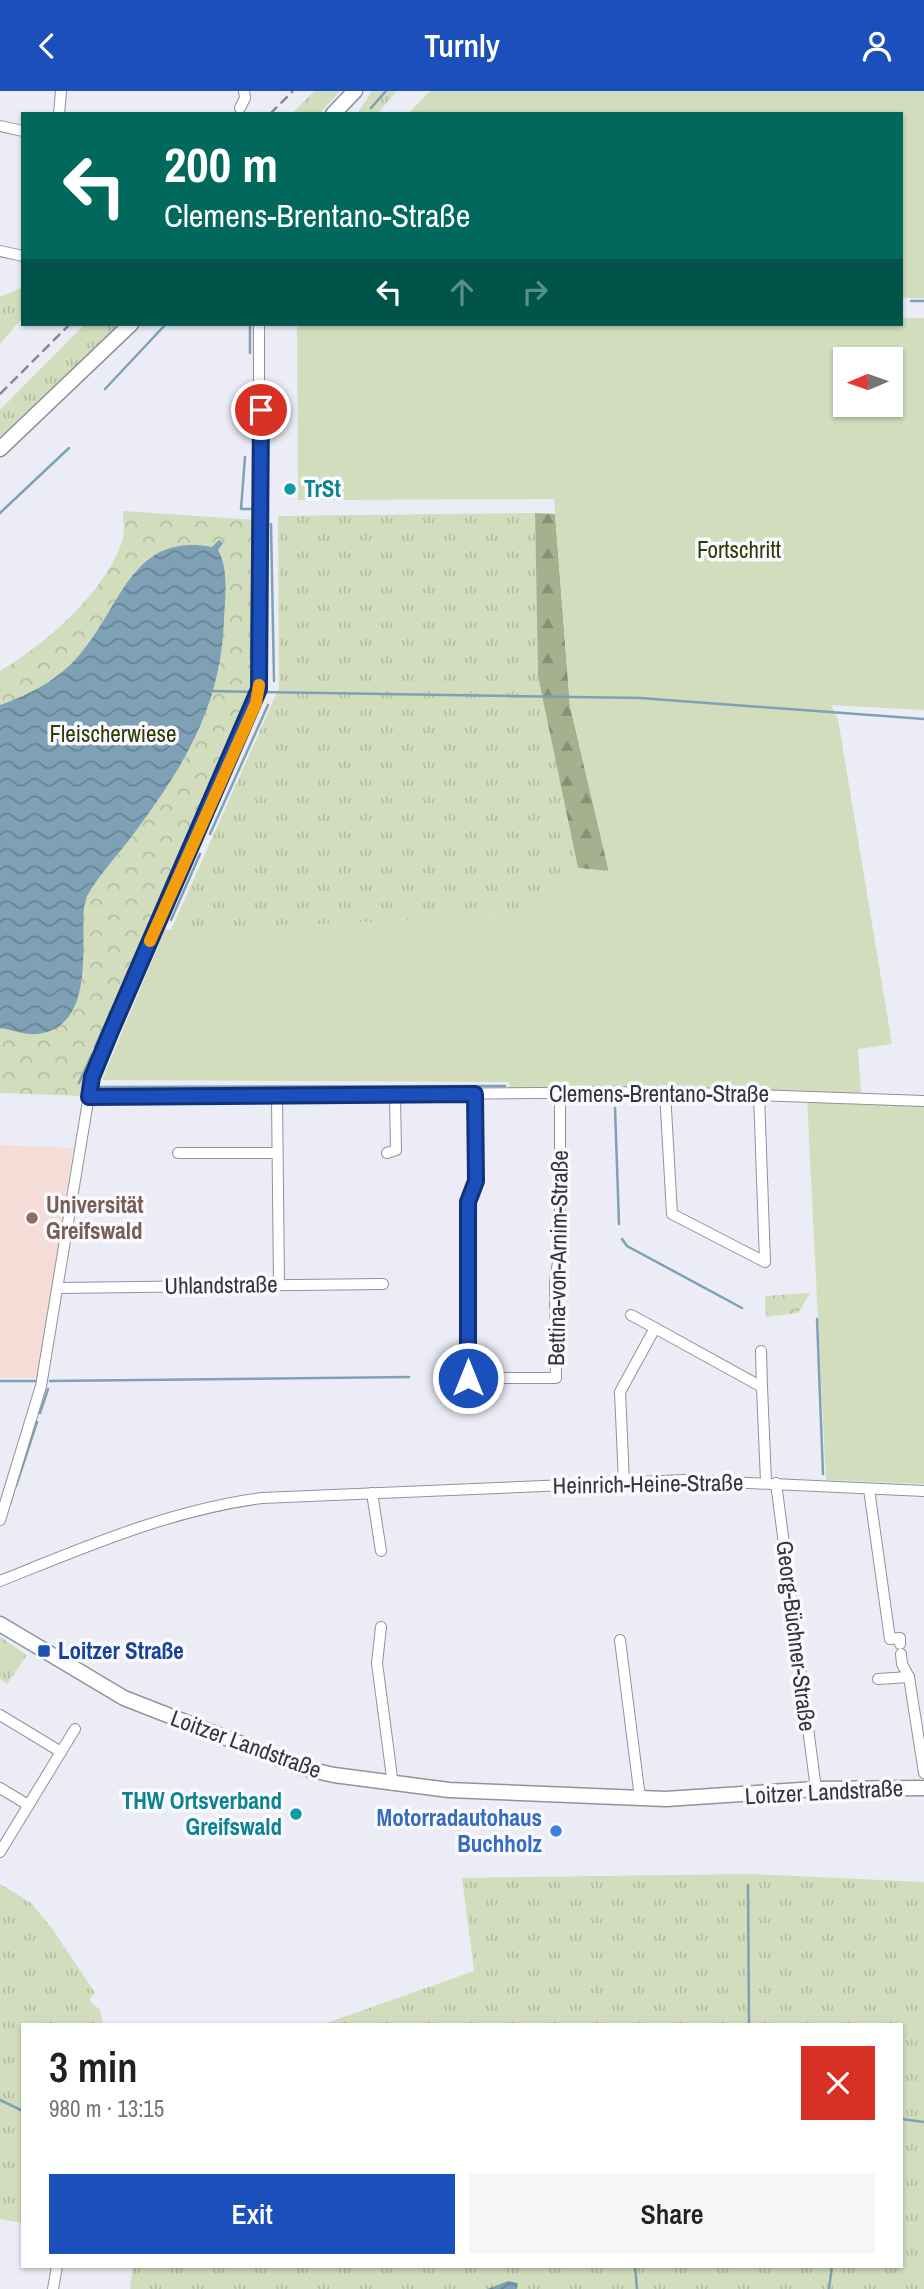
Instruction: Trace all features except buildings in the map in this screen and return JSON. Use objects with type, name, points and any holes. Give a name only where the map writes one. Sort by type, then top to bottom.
[{"type":"main road","points":[[335,112],[355,91]]},
{"type":"main road","points":[[0,449],[129,326]]},
{"type":"main road","name":"Loitzer Landstraße","points":[[0,1624],[124,1698],[184,1723],[303,1767],[393,1784],[690,1799],[816,1789],[924,1788]]},
{"type":"street","points":[[59,112],[61,91]]},
{"type":"street","points":[[240,108],[246,97],[244,91]]},
{"type":"street","points":[[0,127],[21,131]]},
{"type":"street","points":[[0,251],[21,256]]},
{"type":"street","points":[[0,1520],[41,1386],[92,1077],[258,693],[259,326]]},
{"type":"street","points":[[666,1092],[672,1214],[765,1262],[759,1094]]},
{"type":"street","name":"Clemens-Brentano-Straße","points":[[89,1097],[666,1092],[924,1101]]},
{"type":"street","name":"Bettina-von-Arnim-Straße","points":[[451,1377],[556,1378],[555,1282],[560,1249],[560,1093]]},
{"type":"street","points":[[468,1378],[468,1202],[476,1181],[475,1094]]},
{"type":"street","points":[[387,1153],[396,1150],[395,1095]]},
{"type":"street","points":[[277,1096],[279,1284]]},
{"type":"street","points":[[178,1153],[277,1153]]},
{"type":"street","name":"Uhlandstraße","points":[[59,1288],[383,1284]]},
{"type":"street","points":[[631,1315],[762,1388]]},
{"type":"street","points":[[624,1482],[620,1392],[655,1328]]},
{"type":"street","name":"Georg-Büchner-Straße","points":[[761,1351],[771,1482],[816,1789]]},
{"type":"street","name":"Heinrich-Heine-Straße","points":[[0,1581],[106,1539],[217,1504],[262,1498],[685,1480],[924,1490]]},
{"type":"street","points":[[869,1489],[890,1639],[900,1638],[902,1664],[909,1677],[924,1773]]},
{"type":"street","points":[[372,1493],[381,1551]]},
{"type":"street","points":[[381,1627],[377,1663],[393,1784]]},
{"type":"street","points":[[620,1640],[640,1798]]},
{"type":"street","points":[[878,1679],[909,1677]]},
{"type":"street","points":[[0,1715],[61,1752]]},
{"type":"street","points":[[0,1852],[75,1729]]},
{"type":"street","points":[[0,1788],[29,1805]]},
{"type":"street","points":[[52,2289],[57,2268]]},
{"type":"shaded area","name":"Universität Greifswald","points":[[0,1145],[73,1148],[38,1378],[0,1378]]},
{"type":"green space","points":[[314,91],[340,91],[321,112],[294,112]]},
{"type":"green space","points":[[372,91],[397,91],[379,112],[358,112]]},
{"type":"green space","points":[[430,91],[924,91],[924,298],[903,298],[903,112],[410,112]]},
{"type":"green space","points":[[21,288],[21,319],[0,344],[0,297]]},
{"type":"green space","name":"Fortschritt","points":[[903,318],[924,318],[924,710],[831,705],[838,719],[892,1044],[858,1049],[861,1094],[656,1086],[510,1089],[509,1082],[102,1080],[165,930],[504,917],[578,868],[609,871],[570,706],[554,499],[298,500],[297,326],[903,326]]},
{"type":"green space","points":[[83,326],[122,326],[0,442],[0,410]]},
{"type":"green space","name":"Fleischerwiese","points":[[123,511],[256,520],[252,702],[82,1096],[0,1093],[0,671],[36,647],[90,596],[116,557],[124,535]]},
{"type":"green space","points":[[535,513],[538,676],[578,868],[505,917],[171,930],[279,688],[278,516]]},
{"type":"green space","points":[[535,513],[555,514],[570,706],[609,872],[578,868],[538,676]]},
{"type":"green space","points":[[807,1099],[924,1105],[924,1484],[826,1480]]},
{"type":"green space","points":[[810,1293],[798,1313],[766,1317],[765,1296]]},
{"type":"green space","points":[[0,1637],[27,1655],[7,1684],[0,1679]]},
{"type":"green space","points":[[749,1874],[924,1882],[924,2289],[130,2289],[133,2268],[903,2268],[903,2023],[327,2023],[474,1971],[462,1878]]},
{"type":"green space","points":[[0,1884],[31,1903],[51,1927],[95,1993],[89,2000],[100,2010],[103,2023],[21,2023],[21,2223],[0,2219]]},
{"type":"water","points":[[219,540],[223,543],[218,550],[224,566],[226,584],[221,650],[216,679],[198,732],[170,782],[87,896],[84,907],[82,980],[78,998],[70,1014],[59,1026],[43,1033],[27,1034],[0,1028],[0,705],[44,685],[64,671],[81,653],[119,594],[146,561],[164,550],[185,545],[212,547]]},
{"type":"water","points":[[508,2281],[518,2283],[517,2289],[487,2289]]},
{"type":"waterway","points":[[371,108],[386,91]]},
{"type":"waterway","points":[[911,301],[924,301]]},
{"type":"waterway","points":[[105,389],[164,326]]},
{"type":"waterway","points":[[250,326],[250,353]]},
{"type":"waterway","points":[[250,385],[252,433]]},
{"type":"waterway","points":[[0,513],[69,448]]},
{"type":"waterway","points":[[245,457],[241,509],[253,509]]},
{"type":"waterway","points":[[251,659],[253,520]]},
{"type":"waterway","points":[[271,524],[274,681]]},
{"type":"waterway","points":[[210,691],[253,692]]},
{"type":"waterway","points":[[260,692],[640,698],[924,719]]},
{"type":"waterway","points":[[210,834],[268,705]]},
{"type":"waterway","points":[[122,987],[228,748]]},
{"type":"waterway","points":[[171,920],[200,854]]},
{"type":"waterway","points":[[95,1047],[114,1006]]},
{"type":"waterway","points":[[79,1083],[92,1054]]},
{"type":"waterway","points":[[97,1087],[505,1086]]},
{"type":"waterway","points":[[615,1108],[619,1224]]},
{"type":"waterway","points":[[622,1239],[627,1246],[742,1308]]},
{"type":"waterway","points":[[817,1319],[823,1474]]},
{"type":"waterway","points":[[50,1381],[409,1377]]},
{"type":"waterway","points":[[0,1381],[35,1381]]},
{"type":"waterway","points":[[40,1413],[48,1389]]},
{"type":"waterway","points":[[16,1486],[37,1422]]},
{"type":"waterway","points":[[10,1504],[13,1494]]},
{"type":"waterway","points":[[748,1885],[749,2023]]},
{"type":"waterway","points":[[0,2100],[21,2110]]},
{"type":"waterway","points":[[903,2119],[924,2122]]},
{"type":"waterway","points":[[635,2268],[637,2289]]},
{"type":"waterway","points":[[829,2289],[832,2268]]},
{"type":"railway","points":[[272,112],[293,91]]},
{"type":"railway","points":[[0,394],[68,326]]},
{"type":"slow traffic","points":[[150,941],[256,703],[259,685]]},
{"type":"place","name":"TrSt","points":[[290,489]]},
{"type":"place","name":"Universität Greifswald","points":[[32,1218]]},
{"type":"place","name":"Loitzer Straße","points":[[44,1651]]},
{"type":"place","name":"THW Ortsverband Greifswald","points":[[296,1814]]},
{"type":"place","name":"Motorradautohaus Buchholz","points":[[556,1831]]},
{"type":"route","points":[[261,410],[261,656],[256,703],[111,1031],[92,1077],[89,1097],[475,1094],[476,1181],[468,1202],[468,1378]]}]
